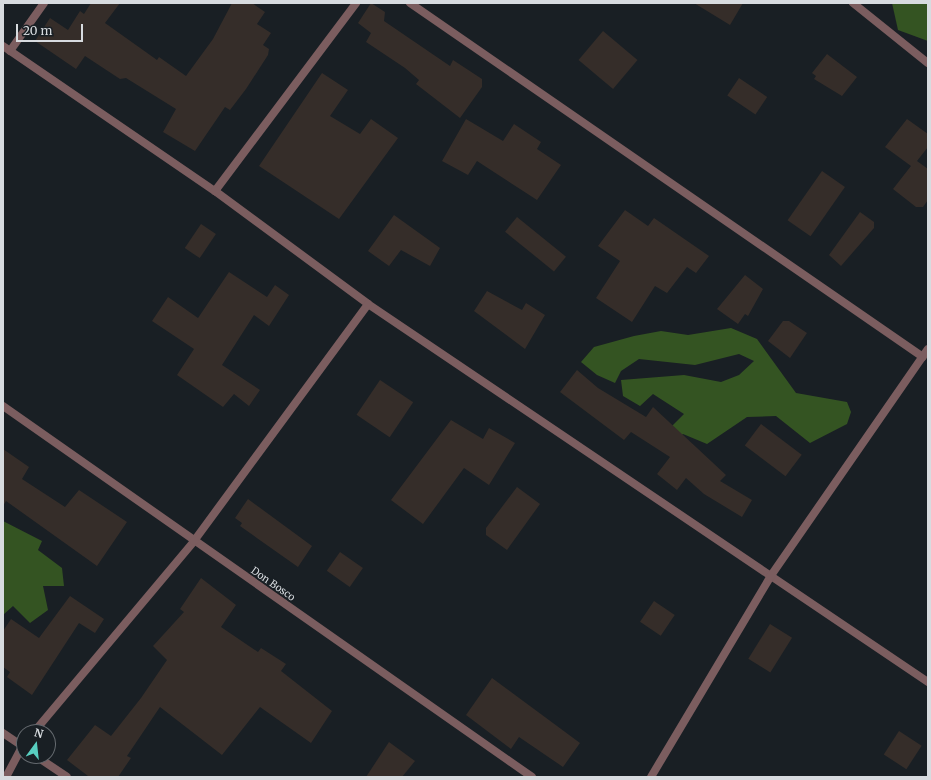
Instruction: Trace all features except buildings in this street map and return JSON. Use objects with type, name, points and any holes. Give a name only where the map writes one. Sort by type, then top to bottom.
[{"type":"street","points":[[10,51],[44,3]]},
{"type":"street","points":[[215,191],[356,3]]},
{"type":"street","points":[[410,3],[923,357]]},
{"type":"street","points":[[853,3],[928,63]]},
{"type":"street","points":[[3,46],[215,191],[368,304],[770,577],[928,682]]},
{"type":"street","points":[[41,724],[194,541],[368,304]]},
{"type":"street","points":[[651,777],[770,577],[928,349]]},
{"type":"street","name":"Don Bosco","points":[[3,406],[532,777]]},
{"type":"street","points":[[3,733],[16,741]]},
{"type":"street","points":[[6,777],[16,759]]},
{"type":"street","points":[[48,764],[67,777]]},
{"type":"green space","points":[[892,3],[928,3],[928,41],[898,30]]},
{"type":"green space","points":[[731,328],[757,339],[796,393],[847,402],[851,412],[847,424],[810,443],[776,416],[747,417],[707,444],[683,434],[668,445],[666,432],[684,414],[653,394],[640,406],[623,396],[621,380],[684,375],[721,382],[739,375],[754,361],[739,354],[695,365],[639,359],[621,371],[615,383],[597,375],[581,362],[594,347],[634,336],[661,331],[688,335]]},
{"type":"green space","points":[[3,521],[42,541],[38,550],[62,568],[64,586],[43,586],[48,610],[30,623],[13,606],[3,615]]}]
